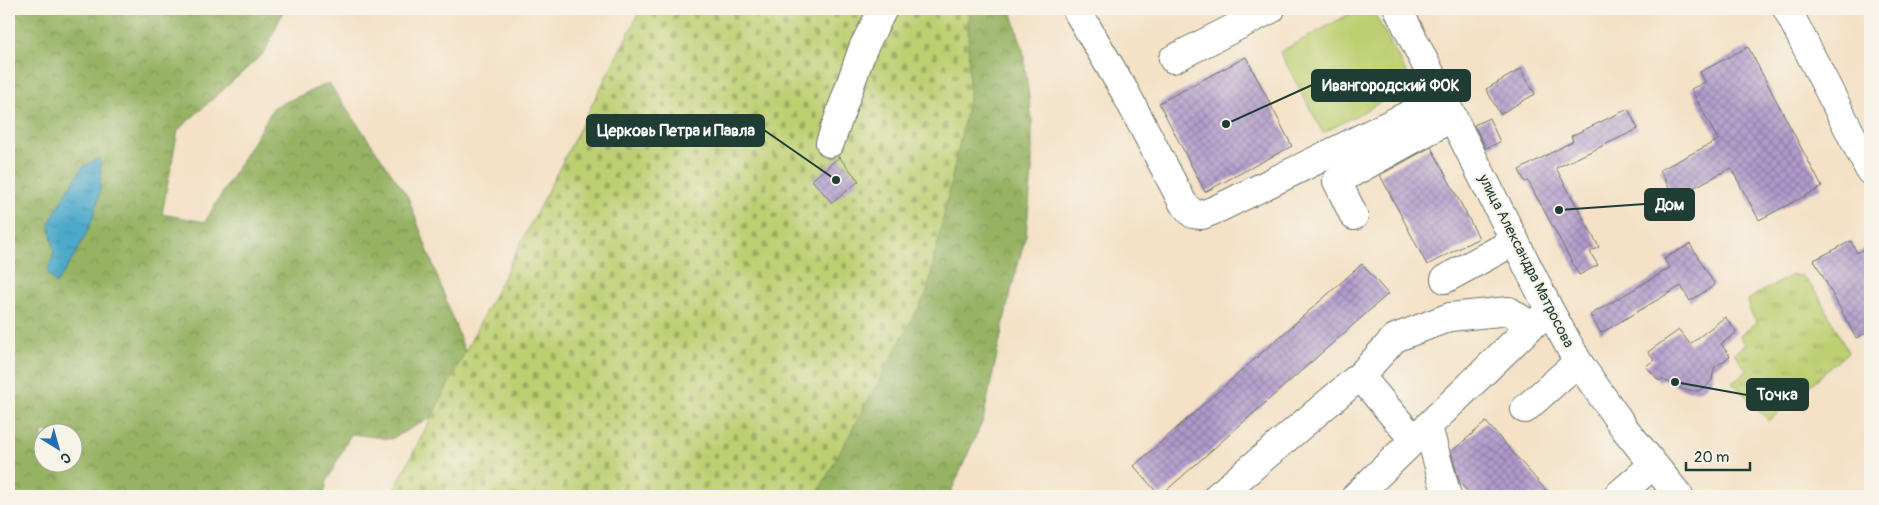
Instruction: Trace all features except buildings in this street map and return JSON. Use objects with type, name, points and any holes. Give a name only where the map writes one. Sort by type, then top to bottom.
[{"type":"street","points":[[830,143],[863,48],[883,9]]},
{"type":"street","points":[[1076,9],[1125,92],[1183,203],[1193,214],[1202,215],[1217,209],[1448,107]]},
{"type":"street","points":[[1173,59],[1271,9]]},
{"type":"street","name":"улица Александра Матросова","points":[[1398,9],[1515,241],[1541,319],[1578,362],[1652,465],[1679,496]]},
{"type":"street","points":[[1787,9],[1870,171]]},
{"type":"street","points":[[1354,216],[1337,180],[1448,107]]},
{"type":"street","points":[[1445,279],[1515,241]]},
{"type":"street","points":[[1218,496],[1360,376],[1395,338],[1450,317],[1509,310],[1541,319]]},
{"type":"street","points":[[1356,496],[1541,319]]},
{"type":"street","points":[[1525,409],[1578,362]]},
{"type":"street","points":[[1360,376],[1421,434],[1447,496]]},
{"type":"street","points":[[1617,496],[1652,465]]},
{"type":"green space","points":[[9,9],[284,9],[265,52],[178,130],[162,214],[205,222],[274,107],[329,83],[408,197],[465,352],[432,417],[391,439],[351,434],[327,481],[324,496],[9,496]]},
{"type":"green space","points":[[641,9],[968,9],[969,99],[927,292],[816,496],[391,496]]},
{"type":"green space","points":[[968,9],[1011,10],[1023,50],[1032,121],[1032,173],[1026,235],[1009,298],[983,420],[949,496],[816,496],[828,471],[969,99]]},
{"type":"green space","points":[[1359,9],[1372,9],[1413,85],[1323,133],[1280,52]]},
{"type":"green space","points":[[1793,275],[1803,276],[1818,295],[1848,352],[1769,421],[1732,382],[1747,371],[1734,353],[1746,345],[1740,336],[1757,322],[1749,310],[1748,300]]},
{"type":"water","points":[[99,158],[100,192],[96,208],[83,240],[56,284],[47,272],[54,253],[49,223],[83,167]]},
{"type":"place","name":"Ивангородский ФОК","points":[[1226,124]]},
{"type":"place","name":"Церковь Петра и Павла","points":[[836,180]]},
{"type":"place","name":"Дом","points":[[1559,210]]},
{"type":"place","name":"Точка","points":[[1675,382]]}]
